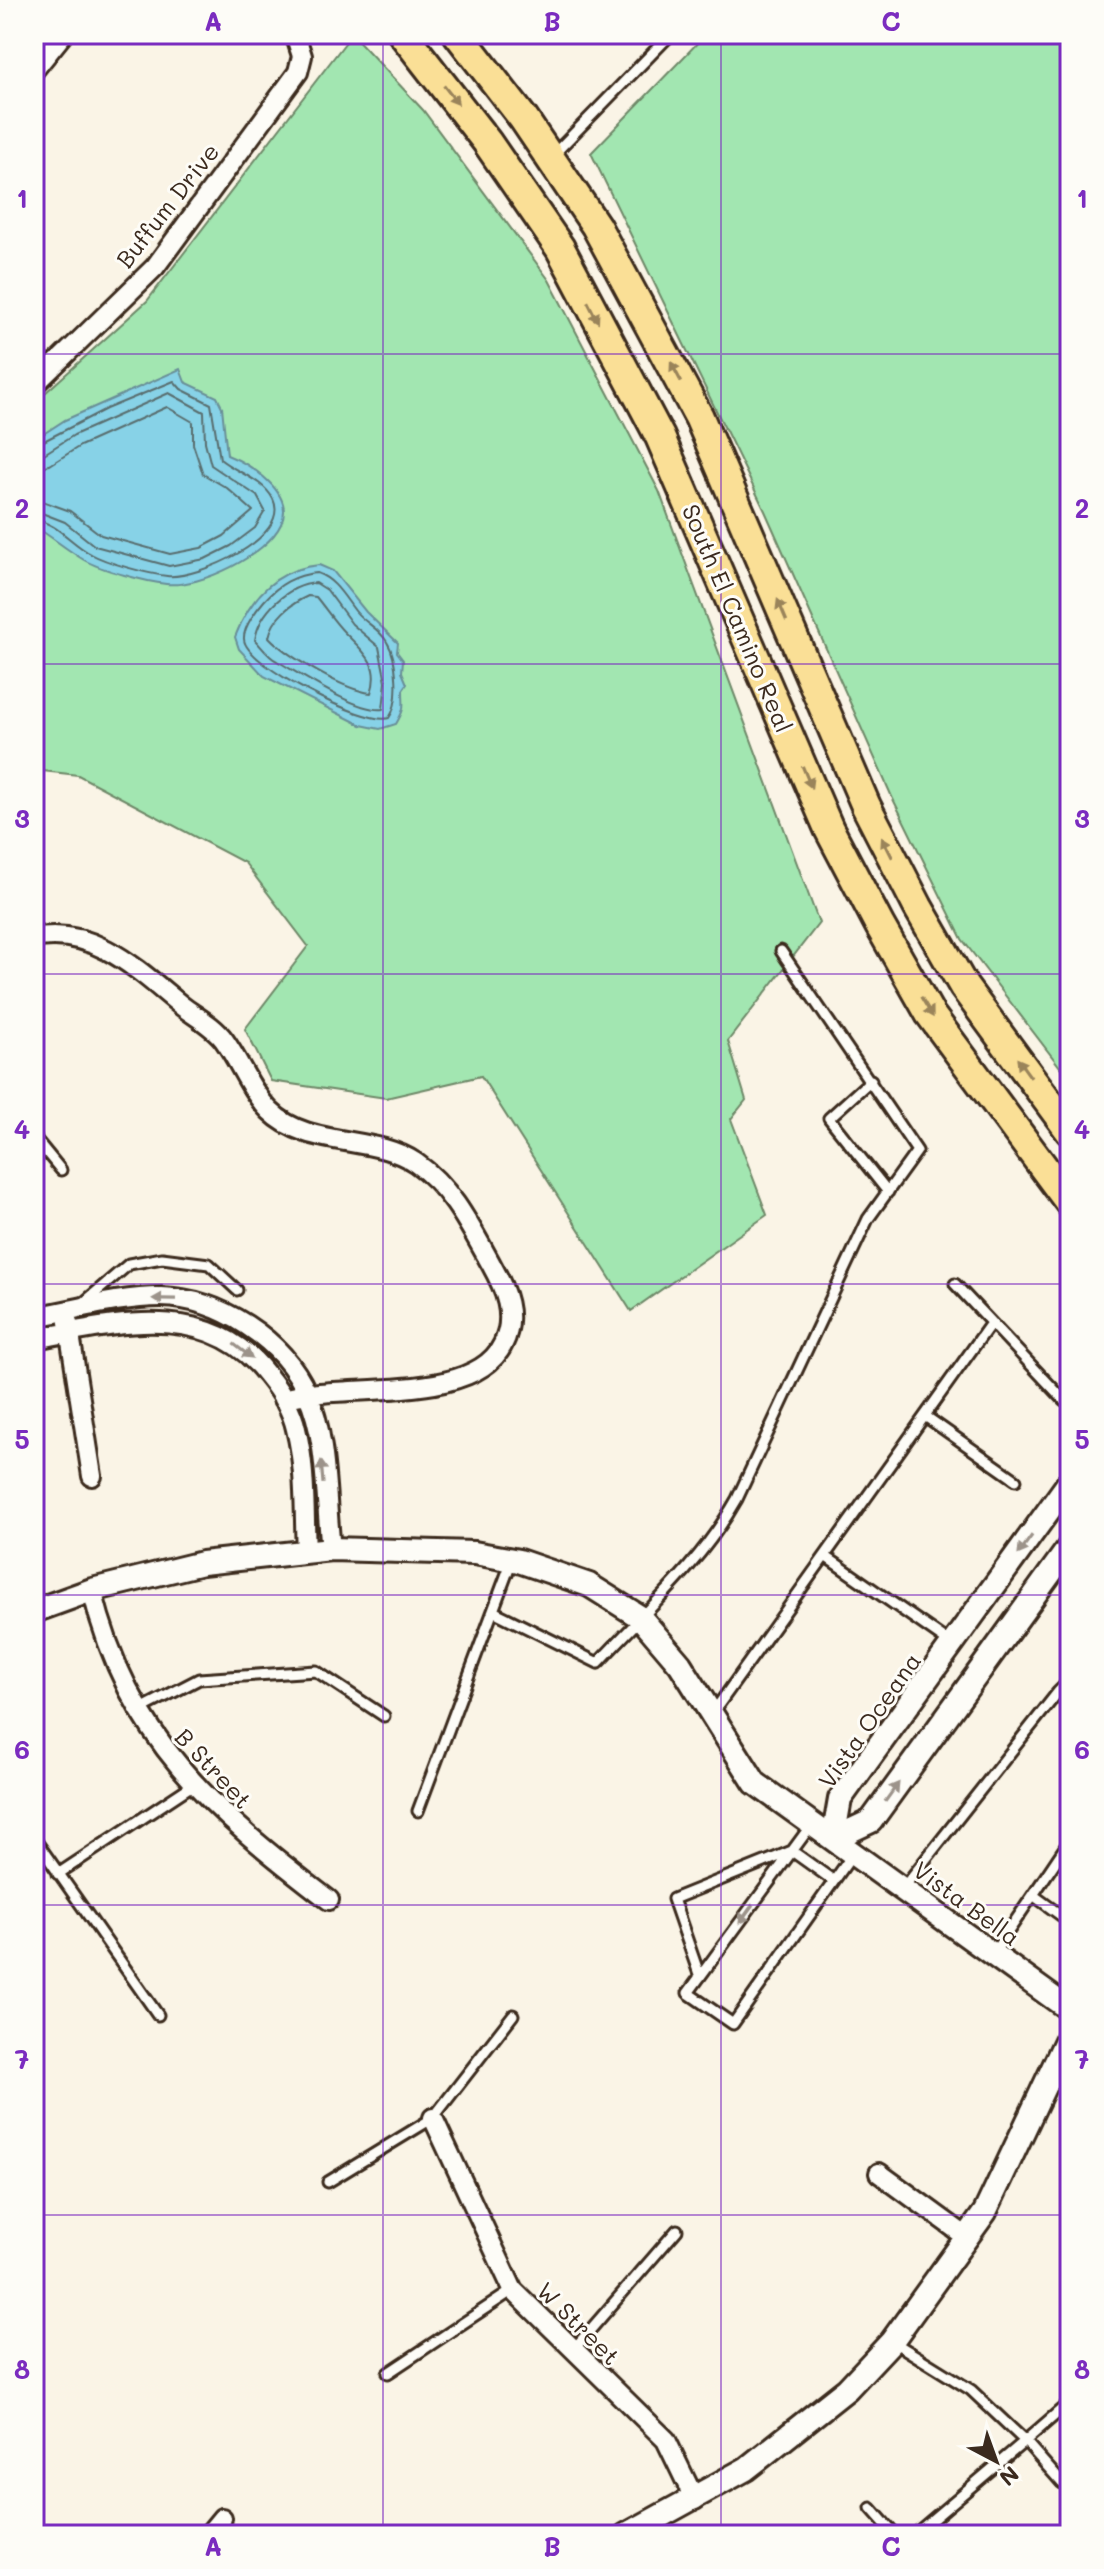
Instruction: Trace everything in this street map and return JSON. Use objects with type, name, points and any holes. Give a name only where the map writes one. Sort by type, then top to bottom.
[{"type":"main road","name":"South El Camino Real","points":[[403,34],[487,142],[560,248],[660,437],[829,829],[880,926],[930,1014],[1070,1203]]},
{"type":"main road","name":"South El Camino Real","points":[[458,34],[551,158],[596,226],[699,417],[866,806],[918,907],[964,987],[1070,1131]]},
{"type":"street","points":[[34,70],[63,34]]},
{"type":"street","name":"Buffum Drive","points":[[34,385],[155,267],[298,72],[302,56],[295,34]]},
{"type":"street","points":[[34,938],[83,939],[113,951],[222,1037],[269,1111],[297,1129],[389,1152],[416,1163],[459,1206],[506,1290],[510,1318],[504,1344],[489,1363],[446,1384],[307,1392],[283,1399]]},
{"type":"street","points":[[34,1317],[160,1297],[201,1304],[250,1327],[289,1365],[307,1392],[318,1429],[331,1549]]},
{"type":"street","points":[[71,1311],[70,1333],[92,1476]]},
{"type":"street","points":[[34,1339],[163,1320],[187,1323],[232,1343],[257,1361],[283,1399],[296,1429],[306,1552]]},
{"type":"street","name":"Vista Oceana","points":[[833,1839],[840,1799],[1070,1481]]},
{"type":"street","points":[[833,1839],[871,1821],[1070,1546]]},
{"type":"street","name":"Vista Bella","points":[[34,1611],[92,1590],[202,1563],[331,1549],[474,1553],[512,1560],[589,1585],[640,1617],[680,1664],[755,1783],[1070,2010]]},
{"type":"street","name":"B Street","points":[[92,1590],[103,1636],[155,1740],[243,1834],[329,1900]]},
{"type":"street","points":[[626,2535],[695,2500],[746,2469],[825,2407],[892,2341],[985,2212],[1070,2032]]},
{"type":"street","name":"W Street","points":[[433,2118],[513,2290],[571,2351],[666,2440],[695,2500]]},
{"type":"street","points":[[879,2173],[968,2238]]},
{"type":"street","points":[[208,2535],[222,2518]]},
{"type":"lane","points":[[551,158],[671,34]]},
{"type":"lane","points":[[493,1611],[598,1663],[689,1569],[719,1532],[868,1219],[917,1151],[781,951]]},
{"type":"lane","points":[[871,1080],[829,1118],[888,1192]]},
{"type":"lane","points":[[34,1137],[61,1170]]},
{"type":"lane","points":[[71,1311],[129,1264],[162,1258],[209,1264],[237,1290]]},
{"type":"lane","points":[[955,1284],[1064,1400]]},
{"type":"lane","points":[[712,1714],[991,1323]]},
{"type":"lane","points":[[925,1416],[1016,1480]]},
{"type":"lane","points":[[825,1556],[953,1645]]},
{"type":"lane","points":[[418,1811],[512,1560]]},
{"type":"lane","points":[[141,1709],[199,1679],[316,1671],[384,1716]]},
{"type":"lane","points":[[902,1889],[1070,1680]]},
{"type":"lane","points":[[1058,1692],[1070,1701]]},
{"type":"lane","points":[[58,1874],[194,1784]]},
{"type":"lane","points":[[812,1824],[688,1993],[733,2024],[853,1854]]},
{"type":"lane","points":[[34,1838],[158,2015]]},
{"type":"lane","points":[[993,1954],[1070,1840]]},
{"type":"lane","points":[[792,1851],[834,1881]]},
{"type":"lane","points":[[700,1977],[673,1899],[792,1851]]},
{"type":"lane","points":[[1033,1895],[1070,1922]]},
{"type":"lane","points":[[328,2182],[433,2118],[513,2015]]},
{"type":"lane","points":[[571,2351],[677,2230]]},
{"type":"lane","points":[[388,2373],[513,2290]]},
{"type":"lane","points":[[892,2341],[971,2390],[1025,2441],[1062,2483]]},
{"type":"lane","points":[[914,2535],[1070,2402]]},
{"type":"lane","points":[[871,2508],[895,2535]]},
{"type":"green space","points":[[352,34],[423,110],[549,280],[659,491],[819,923],[728,1041],[746,1100],[731,1119],[767,1215],[631,1311],[481,1076],[386,1098],[271,1081],[245,1029],[308,946],[245,863],[78,775],[34,770],[34,403],[147,301]]},
{"type":"green space","points":[[706,34],[1070,34],[1070,1080],[962,939],[892,797],[765,511],[591,153]]},
{"type":"water","points":[[180,369],[185,382],[217,397],[222,407],[227,455],[268,481],[282,501],[284,513],[273,536],[247,558],[196,581],[166,584],[92,564],[34,526],[34,440],[65,420]]},
{"type":"water","points":[[319,565],[333,571],[366,612],[398,643],[397,652],[403,660],[402,672],[407,684],[403,690],[403,710],[396,724],[380,729],[361,725],[264,676],[239,649],[235,637],[241,623],[266,588],[289,572]]}]
